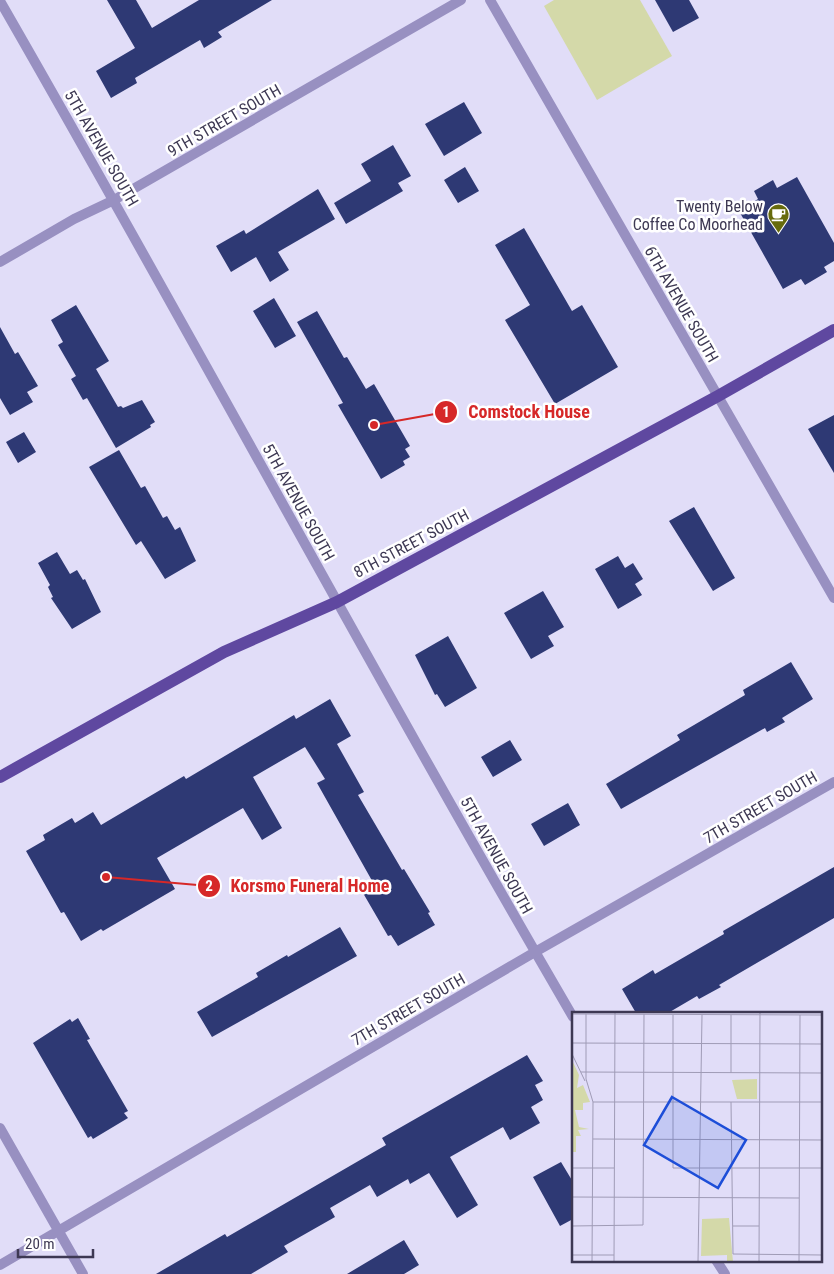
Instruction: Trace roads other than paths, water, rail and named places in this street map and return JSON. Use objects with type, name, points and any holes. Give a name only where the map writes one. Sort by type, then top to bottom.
[{"type":"main road","name":"8TH STREET SOUTH","points":[[0,777],[224,652],[337,602],[718,396],[834,330]]},
{"type":"street","name":"9TH STREET SOUTH","points":[[0,262],[74,219],[114,200],[461,0]]},
{"type":"street","name":"6TH AVENUE SOUTH","points":[[490,0],[834,598]]},
{"type":"street","name":"5TH AVENUE SOUTH","points":[[0,2],[114,200],[337,602],[572,1015]]},
{"type":"street","name":"7TH STREET SOUTH","points":[[0,1265],[535,952],[834,782]]},
{"type":"street","points":[[0,1128],[83,1274]]},
{"type":"street","points":[[717,1262],[725,1274]]},
{"type":"place","name":"Twenty Below Coffee Co Moorhead","points":[[779,234]]},
{"type":"place","name":"Comstock House","points":[[374,425]]},
{"type":"place","name":"Korsmo Funeral Home","points":[[106,877]]}]
